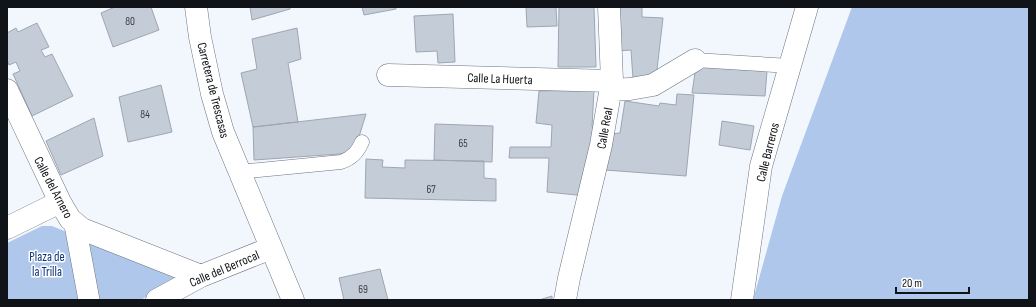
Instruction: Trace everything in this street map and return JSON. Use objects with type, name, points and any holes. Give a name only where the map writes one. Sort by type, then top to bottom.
[{"type":"street","name":"Carretera de Trescasas","points":[[196,7],[200,37],[217,113],[239,172],[294,300]]},
{"type":"street","name":"Calle Real","points":[[565,300],[602,145],[611,86],[609,7]]},
{"type":"street","name":"Calle Barreros","points":[[742,300],[761,166],[807,7]]},
{"type":"street","name":"Calle La Huerta","points":[[388,75],[611,86],[630,89],[653,85],[695,60]]},
{"type":"street","name":"Calle del Arnero","points":[[7,90],[60,202],[75,224],[82,229],[201,276]]},
{"type":"street","points":[[7,228],[60,202]]},
{"type":"street","points":[[75,224],[89,300]]},
{"type":"street","name":"Calle del Berrocal","points":[[157,300],[201,276],[271,248]]},
{"type":"lane","points":[[695,60],[790,66]]},
{"type":"lane","points":[[239,172],[341,162],[348,160],[356,154],[362,142]]},
{"type":"green space","points":[[852,7],[1029,7],[1029,300],[753,300],[782,196]]},
{"type":"green space","name":"Plaza de la Trilla","points":[[42,226],[52,226],[178,277],[179,282],[140,300],[7,300],[7,243]]},
{"type":"building","points":[[115,7],[151,7],[159,30],[113,47],[101,13]]},
{"type":"building","points":[[250,7],[290,7],[290,9],[252,20]]},
{"type":"building","points":[[362,7],[396,7],[396,9],[364,15]]},
{"type":"building","points":[[526,7],[556,7],[557,26],[527,27]]},
{"type":"building","points":[[559,7],[594,7],[596,67],[558,67]]},
{"type":"building","points":[[615,7],[642,7],[642,17],[663,18],[656,78],[633,79],[631,50],[616,51]]},
{"type":"building","points":[[453,14],[455,62],[438,63],[437,51],[416,52],[414,16]]},
{"type":"building","points":[[37,23],[49,47],[41,50],[45,57],[52,54],[73,96],[32,116],[13,74],[20,71],[16,62],[9,65],[7,60],[7,33],[16,28],[18,32]]},
{"type":"building","points":[[297,28],[301,59],[288,63],[298,122],[253,127],[241,73],[257,69],[252,39]]},
{"type":"building","points":[[696,66],[767,71],[765,96],[692,93]]},
{"type":"building","points":[[161,85],[172,132],[128,142],[119,97]]},
{"type":"building","points":[[594,90],[592,127],[600,127],[586,196],[547,192],[549,158],[509,158],[510,147],[551,147],[552,125],[536,123],[539,91]]},
{"type":"building","points":[[677,94],[694,95],[686,176],[605,170],[610,134],[620,133],[625,101],[659,106],[660,103],[676,105]]},
{"type":"building","points":[[366,114],[354,153],[254,160],[253,127]]},
{"type":"building","points":[[94,118],[103,156],[61,175],[46,141]]},
{"type":"building","points":[[722,121],[754,126],[750,150],[719,145]]},
{"type":"building","points":[[435,124],[493,126],[492,162],[434,160]]},
{"type":"building","points":[[366,159],[383,160],[382,167],[405,168],[405,160],[484,161],[484,178],[496,179],[496,201],[365,198]]},
{"type":"building","points":[[380,269],[388,300],[344,300],[339,278]]},
{"type":"building","points":[[552,296],[552,300],[539,300]]}]
